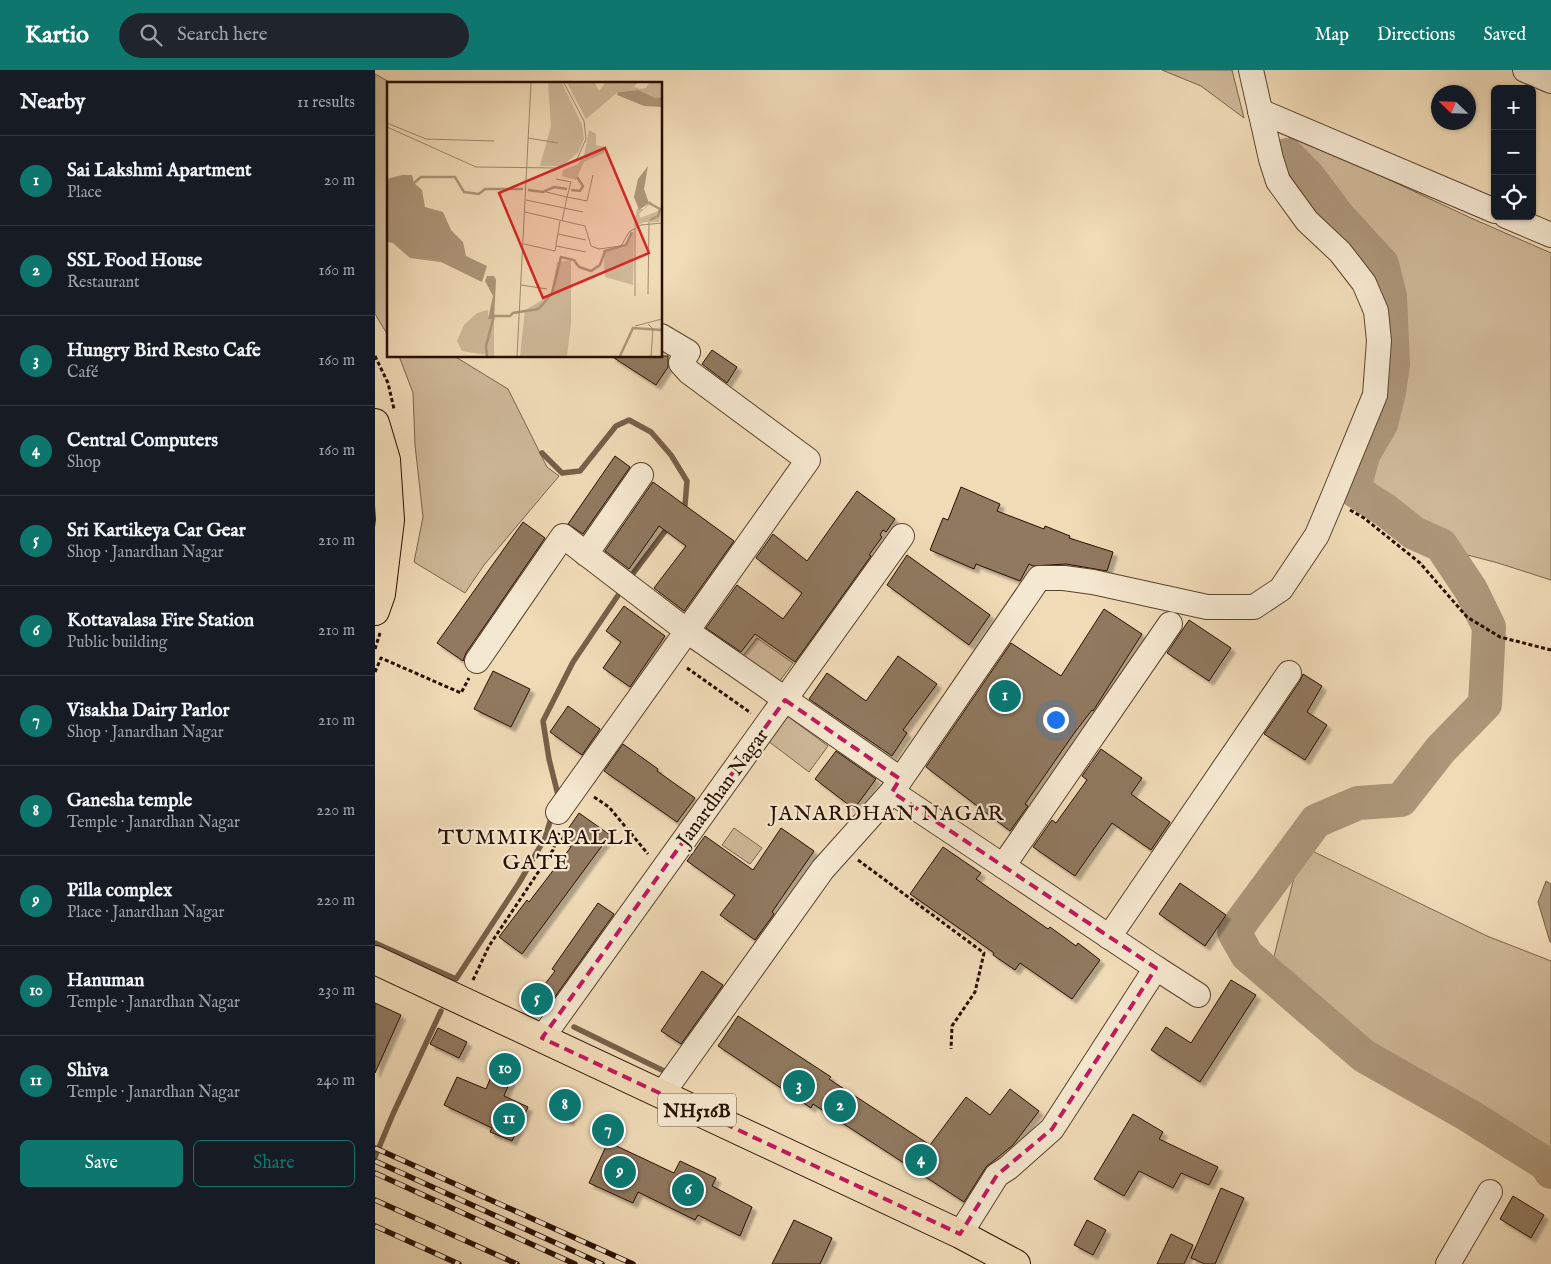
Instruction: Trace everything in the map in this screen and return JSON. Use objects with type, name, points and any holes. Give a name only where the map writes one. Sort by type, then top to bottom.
[{"type":"main road","points":[[375,422],[386,460],[390,520],[381,594],[375,611]]},
{"type":"main road","name":"NH516B","points":[[375,960],[960,1234],[1016,1264]]},
{"type":"street","points":[[662,1094],[823,869],[896,786],[1039,578],[1064,578],[1093,582],[1207,607],[1254,607],[1281,589],[1317,534],[1375,396],[1379,341],[1376,311],[1364,283],[1340,252],[1307,221],[1278,181],[1271,159],[1251,70]]},
{"type":"street","points":[[1525,70],[1551,81]]},
{"type":"street","points":[[1260,111],[1491,209]]},
{"type":"street","points":[[1515,220],[1551,235]]},
{"type":"street","points":[[558,812],[807,460],[689,372],[681,363],[688,352],[663,337]]},
{"type":"street","points":[[586,554],[641,475]]},
{"type":"street","points":[[477,661],[563,536],[687,631],[785,700],[1003,866],[1198,995]]},
{"type":"street","name":"Janardhan Nagar","points":[[542,1038],[902,536]]},
{"type":"street","points":[[1003,866],[1170,624]]},
{"type":"street","points":[[1109,937],[1289,672]]},
{"type":"street","points":[[960,1234],[997,1174],[1007,1168],[1052,1129],[1156,968]]},
{"type":"street","points":[[1448,1264],[1490,1192]]},
{"type":"path","points":[[1331,500],[1364,518],[1420,563],[1467,617],[1500,637],[1551,650]]},
{"type":"path","points":[[670,656],[767,725]]},
{"type":"path","points":[[375,672],[381,658],[461,693],[477,661]]},
{"type":"path","points":[[577,787],[609,807],[646,851],[655,866],[654,882]]},
{"type":"path","points":[[463,1001],[489,946],[553,850],[559,831],[558,812]]},
{"type":"path","points":[[842,848],[984,954],[975,992],[952,1026],[951,1049]]},
{"type":"highlighted area","points":[[785,700],[900,779],[892,792],[1156,968],[1052,1129],[997,1175],[960,1234],[542,1038]]},
{"type":"shaded area","points":[[1162,70],[1232,70],[1244,118],[1201,86]]},
{"type":"shaded area","points":[[375,74],[389,82],[387,82],[387,334],[375,314]]},
{"type":"shaded area","points":[[1285,131],[1471,218],[1551,253],[1551,580],[1498,563],[1414,541],[1343,499],[1388,422],[1395,379],[1399,331],[1398,301],[1386,254],[1327,195]]},
{"type":"shaded area","points":[[400,358],[457,358],[508,389],[547,467],[559,476],[484,565],[465,593],[414,562],[423,517],[415,445],[413,393]]},
{"type":"shaded area","points":[[757,638],[793,663],[779,682],[743,656]]},
{"type":"shaded area","points":[[786,715],[828,746],[809,772],[768,741]]},
{"type":"shaded area","points":[[734,828],[762,848],[750,864],[722,845]]},
{"type":"shaded area","points":[[1302,846],[1487,936],[1551,961],[1551,1173],[1266,988]]},
{"type":"shaded area","points":[[1546,881],[1551,884],[1551,942],[1538,902]]},
{"type":"building","points":[[712,350],[737,367],[727,383],[702,364]]},
{"type":"building","points":[[663,356],[668,356],[668,367],[656,385],[614,358],[663,358]]},
{"type":"building","points":[[615,456],[630,467],[583,534],[568,524]]},
{"type":"building","points":[[653,482],[734,541],[684,611],[654,588],[686,546],[659,526],[629,569],[605,551]]},
{"type":"building","points":[[961,487],[1000,504],[997,511],[1044,529],[1045,526],[1070,536],[1069,538],[1113,552],[1107,571],[1066,564],[1033,566],[1029,564],[1020,581],[976,564],[974,569],[930,550],[943,518],[948,520]]},
{"type":"building","points":[[857,491],[895,519],[886,532],[883,530],[880,535],[882,537],[869,555],[871,556],[795,662],[755,634],[741,652],[706,628],[737,585],[783,619],[802,593],[756,558],[773,534],[807,561]]},
{"type":"building","points":[[523,522],[545,538],[466,653],[463,661],[437,643]]},
{"type":"building","points":[[907,555],[990,615],[969,645],[887,585]]},
{"type":"building","points":[[624,606],[665,636],[630,687],[603,668],[621,642],[606,631]]},
{"type":"building","points":[[1104,609],[1142,634],[1093,711],[1075,732],[1025,804],[1028,806],[1010,831],[926,767],[1011,643],[1061,676]]},
{"type":"building","points":[[1189,620],[1231,648],[1209,681],[1167,653]]},
{"type":"building","points":[[898,656],[937,684],[903,730],[907,733],[892,756],[809,699],[827,673],[866,701]]},
{"type":"building","points":[[493,671],[530,689],[511,727],[474,709]]},
{"type":"building","points":[[1303,674],[1322,686],[1307,712],[1327,725],[1305,760],[1264,734]]},
{"type":"building","points":[[568,706],[600,729],[582,755],[550,732]]},
{"type":"building","points":[[623,744],[695,798],[677,822],[604,771]]},
{"type":"building","points":[[1101,749],[1142,778],[1131,794],[1170,822],[1151,850],[1112,823],[1075,876],[1033,847],[1052,820],[1056,823],[1087,780],[1082,776]]},
{"type":"building","points":[[836,751],[876,779],[854,809],[815,779]]},
{"type":"building","points":[[579,813],[610,835],[522,954],[499,937],[527,900],[529,902],[571,847],[561,839]]},
{"type":"building","points":[[781,828],[814,851],[755,940],[720,915],[735,895],[687,861],[705,836],[753,870]]},
{"type":"building","points":[[943,847],[981,873],[976,879],[1048,929],[1050,927],[1076,946],[1078,943],[1100,960],[1072,999],[1020,963],[1015,970],[910,894]]},
{"type":"building","points":[[1180,883],[1226,915],[1205,946],[1159,914]]},
{"type":"building","points":[[598,903],[614,914],[544,1012],[531,1002],[555,971],[552,969]]},
{"type":"building","points":[[702,971],[723,985],[681,1044],[661,1031]]},
{"type":"building","points":[[1231,980],[1256,995],[1200,1082],[1151,1050],[1166,1027],[1191,1043]]},
{"type":"building","points":[[375,1003],[401,1015],[375,1073]]},
{"type":"building","points":[[738,1016],[831,1077],[829,1079],[930,1145],[966,1097],[990,1115],[1010,1089],[1039,1111],[1013,1145],[986,1167],[964,1202],[813,1104],[811,1108],[718,1046]]},
{"type":"building","points":[[438,1028],[467,1042],[459,1058],[430,1044]]},
{"type":"building","points":[[500,1055],[518,1062],[504,1096],[528,1107],[512,1141],[490,1132],[492,1128],[444,1105],[457,1077],[486,1089]]},
{"type":"building","points":[[561,1090],[579,1097],[569,1121],[552,1114]]},
{"type":"building","points":[[1133,1114],[1163,1132],[1159,1139],[1218,1167],[1209,1185],[1181,1173],[1173,1188],[1139,1171],[1124,1196],[1094,1179]]},
{"type":"building","points":[[608,1142],[674,1173],[680,1161],[716,1178],[712,1186],[752,1207],[740,1236],[698,1215],[695,1220],[638,1192],[633,1203],[589,1183]]},
{"type":"building","points":[[1221,1188],[1244,1198],[1215,1264],[1205,1264],[1191,1258]]},
{"type":"building","points":[[1513,1196],[1544,1215],[1531,1238],[1500,1219]]},
{"type":"building","points":[[794,1220],[832,1238],[820,1264],[772,1264]]},
{"type":"building","points":[[1087,1220],[1106,1230],[1093,1255],[1074,1245]]},
{"type":"building","points":[[1171,1234],[1193,1245],[1184,1264],[1157,1264]]},
{"type":"waterway","points":[[1287,155],[1308,176],[1338,216],[1382,264],[1390,296],[1393,364],[1389,392],[1381,424],[1363,455],[1354,490],[1385,510],[1414,533],[1441,545],[1471,590],[1489,627],[1485,704],[1441,749],[1401,800],[1358,803],[1316,821],[1234,932],[1247,955],[1364,1056],[1468,1115],[1546,1164],[1551,1172]]},
{"type":"waterway","points":[[542,453],[562,473],[580,471],[616,426],[629,420],[651,432],[671,455],[687,481],[685,505],[681,511]]},
{"type":"waterway","points":[[628,580],[669,526]]},
{"type":"waterway","points":[[557,799],[558,795],[549,759],[543,721],[573,662],[623,588]]},
{"type":"waterway","points":[[375,943],[456,979],[519,883],[545,838],[552,815]]},
{"type":"waterway","points":[[375,1157],[441,1011]]},
{"type":"waterway","points":[[574,1027],[666,1072],[668,1070]]},
{"type":"railway","points":[[375,1148],[633,1264]]},
{"type":"railway","points":[[375,1161],[602,1264]]},
{"type":"railway","points":[[375,1173],[575,1264]]},
{"type":"railway","points":[[375,1200],[517,1264]]},
{"type":"railway","points":[[375,1226],[459,1264]]},
{"type":"place","name":"Sai Lakshmi Apartment","points":[[1005,696]]},
{"type":"place","name":"Sri Kartikeya Car Gear","points":[[537,999]]},
{"type":"place","name":"Hanuman","points":[[505,1069]]},
{"type":"place","name":"Hungry Bird Resto Cafe","points":[[799,1086]]},
{"type":"place","name":"Ganesha temple","points":[[565,1105]]},
{"type":"place","name":"SSL Food House","points":[[840,1106]]},
{"type":"place","name":"Shiva","points":[[509,1119]]},
{"type":"place","name":"Visakha Dairy Parlor","points":[[608,1130]]},
{"type":"place","name":"Central Computers","points":[[921,1160]]},
{"type":"place","name":"Pilla complex","points":[[620,1172]]},
{"type":"place","name":"Kottavalasa Fire Station","points":[[688,1190]]},
{"type":"district","name":"JANARDHAN NAGAR","points":[[887,813]]},
{"type":"district","name":"TUMMIKAPALLI GATE","points":[[536,848]]}]
